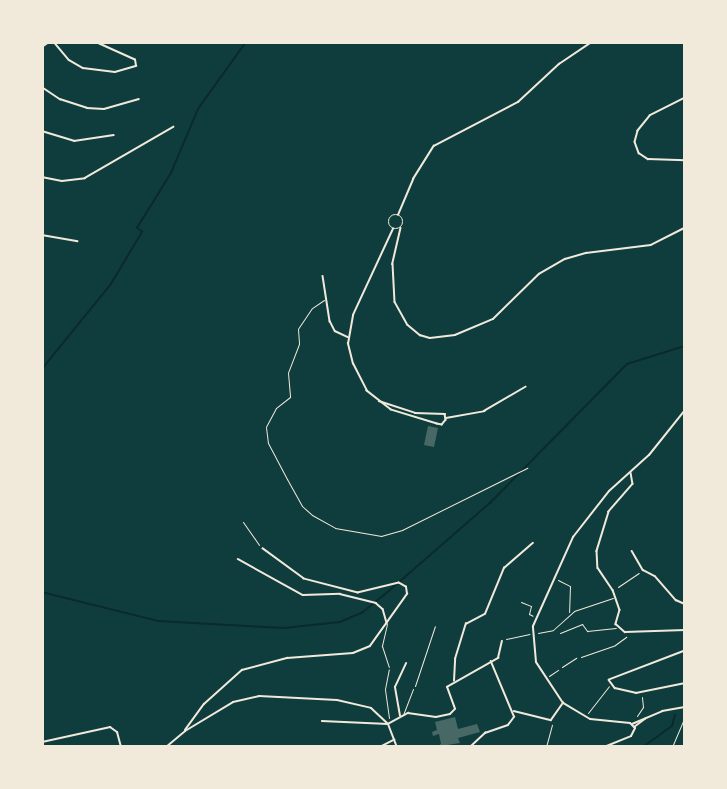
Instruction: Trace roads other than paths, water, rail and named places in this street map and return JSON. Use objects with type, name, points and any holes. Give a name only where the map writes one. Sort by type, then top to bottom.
[{"type":"main road","points":[[685,410],[631,472],[590,514],[569,543],[535,617],[531,634],[533,654],[544,679],[562,703],[585,717],[632,724],[685,707]]},
{"type":"main road","points":[[166,747],[184,731],[233,702],[259,696],[361,704],[377,711],[390,723],[397,747]]},
{"type":"main road","points":[[604,747],[631,736],[634,727],[648,717]]},
{"type":"main road","points":[[42,742],[110,727],[117,732],[121,747]]},
{"type":"street","points":[[42,47],[49,42]]},
{"type":"street","points":[[54,42],[72,63],[90,70],[122,72],[135,68],[137,62],[95,42]]},
{"type":"street","points":[[380,401],[415,413],[445,414],[445,424],[396,413],[380,401],[367,391],[356,374],[349,337],[353,315],[393,228],[390,218],[398,215],[413,179],[434,146],[518,102],[559,64],[592,42]]},
{"type":"street","points":[[42,87],[60,99],[87,108],[104,109],[139,99]]},
{"type":"street","points":[[685,98],[650,116],[635,140],[637,150],[648,159],[685,160]]},
{"type":"street","points":[[42,177],[62,181],[85,178],[173,127]]},
{"type":"street","points":[[42,131],[74,141],[114,135]]},
{"type":"street","points":[[398,215],[404,221],[393,264],[395,302],[408,325],[430,338],[455,335],[493,319],[538,274],[565,259],[586,253],[651,245],[685,228]]},
{"type":"street","points":[[393,228],[401,228]]},
{"type":"street","points":[[42,236],[77,241]]},
{"type":"street","points":[[322,276],[335,331],[349,337]]},
{"type":"street","points":[[446,418],[484,411],[525,387]]},
{"type":"street","points":[[631,472],[633,484],[609,512],[598,546],[598,568],[614,590],[621,610],[616,620],[618,627],[631,632],[685,630]]},
{"type":"street","points":[[454,682],[455,659],[466,624],[485,614],[504,568],[533,543]]},
{"type":"street","points":[[184,731],[204,704],[242,670],[287,658],[360,651],[375,643],[407,594],[403,585],[369,592],[333,587],[294,574],[263,549]]},
{"type":"street","points":[[632,551],[643,570],[655,576],[676,600],[685,603]]},
{"type":"street","points":[[238,560],[303,595],[340,594],[376,603],[383,609],[387,624]]},
{"type":"street","points":[[322,721],[390,723],[403,715],[450,714],[455,709],[447,687],[499,655],[501,641]]},
{"type":"street","points":[[685,651],[611,678],[611,684],[622,691],[641,693],[685,682]]},
{"type":"street","points":[[470,747],[485,733],[508,725],[513,711],[491,661]]},
{"type":"street","points":[[400,718],[395,687],[406,663]]},
{"type":"street","points":[[513,711],[551,720],[562,703]]},
{"type":"street","points":[[380,747],[394,740]]},
{"type":"lane","points":[[387,624],[382,646],[389,667]]},
{"type":"lane","points":[[562,667],[576,658]]},
{"type":"lane","points":[[403,715],[413,689]]},
{"type":"lane","points":[[672,747],[685,717]]},
{"type":"waterway","points":[[42,369],[111,284],[142,232],[137,228],[171,173],[198,109],[246,42]]},
{"type":"waterway","points":[[42,592],[158,621],[284,628],[340,622],[363,612],[490,503],[627,364],[685,346]]},
{"type":"waterway","points":[[643,747],[672,726],[675,715]]}]
